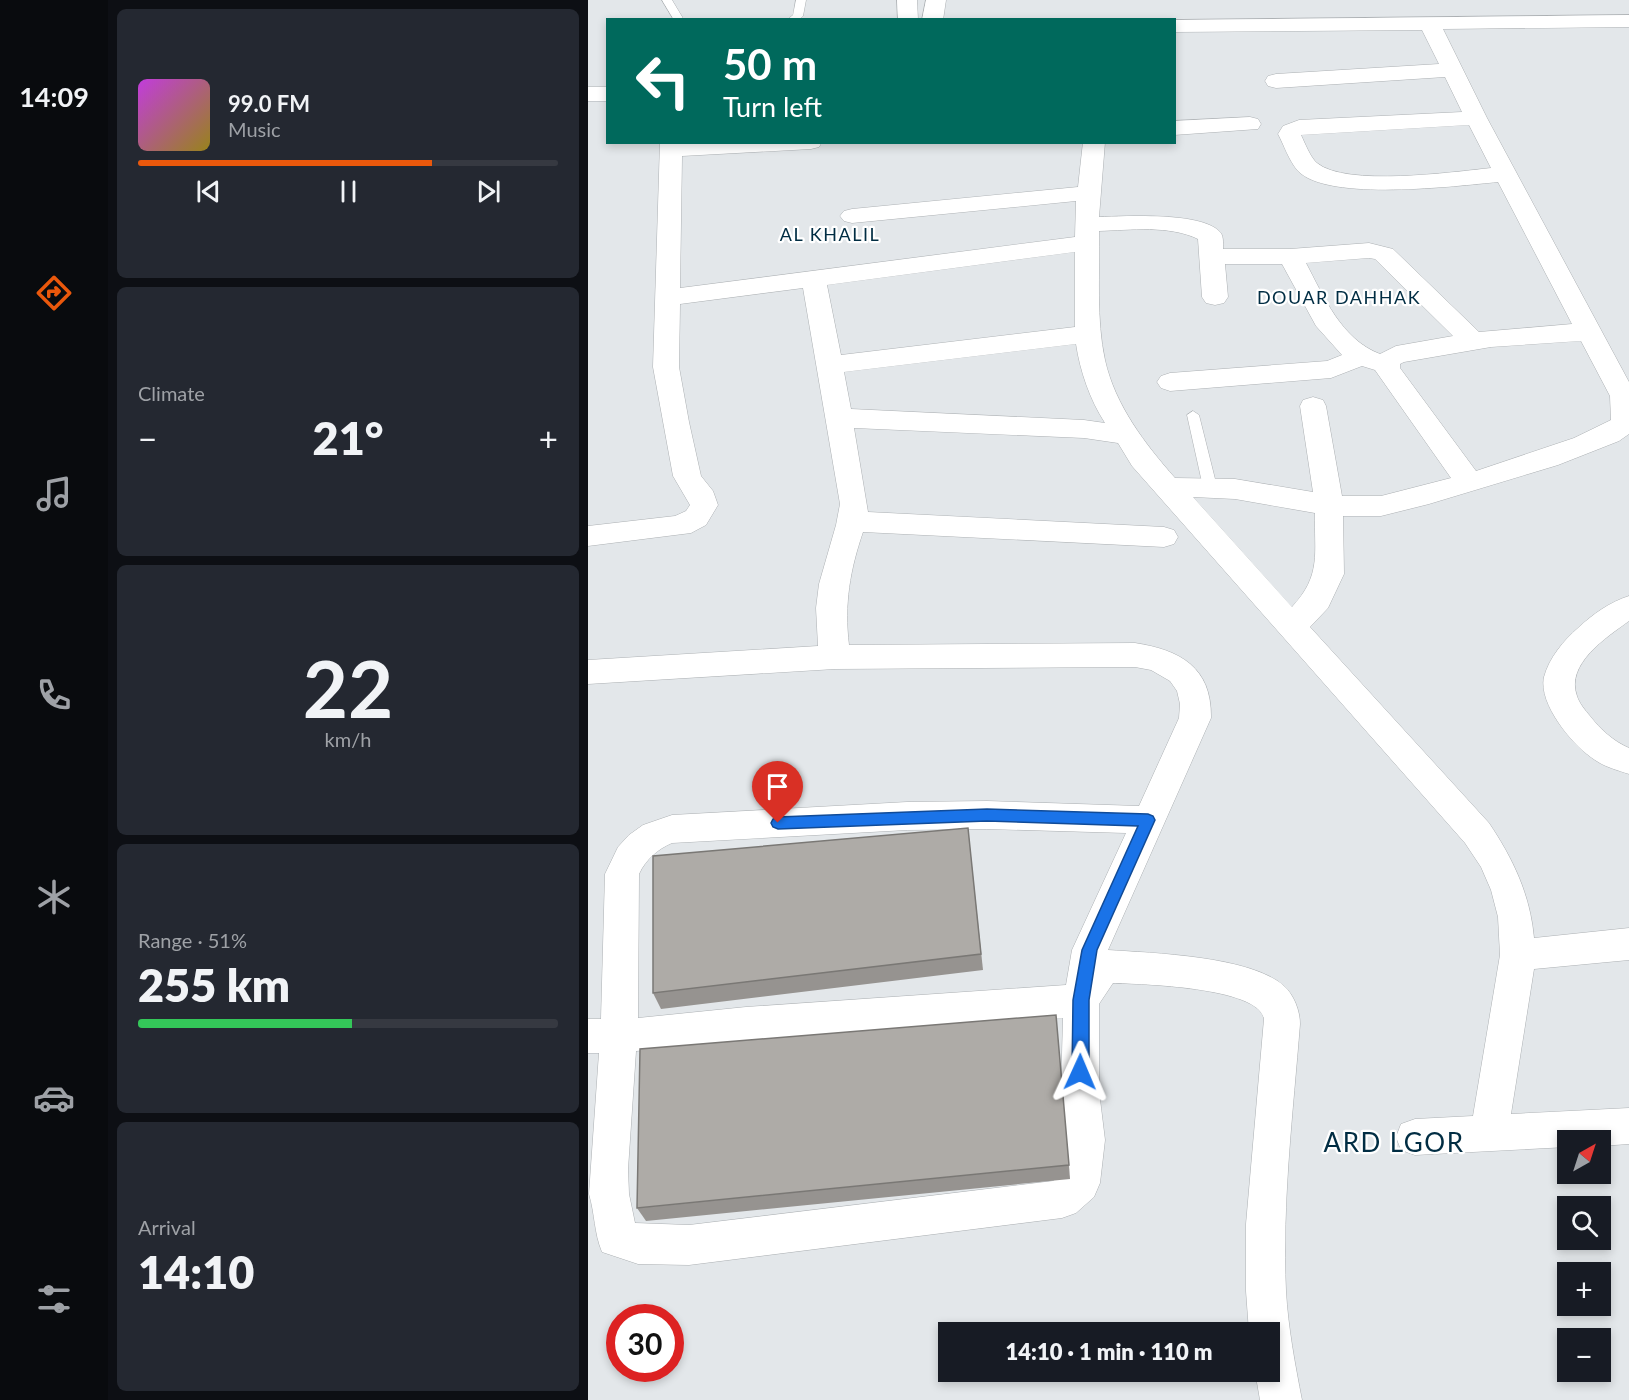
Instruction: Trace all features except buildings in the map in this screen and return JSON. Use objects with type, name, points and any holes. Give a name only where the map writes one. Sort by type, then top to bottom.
[{"type":"street","points":[[907,0],[908,18]]},
{"type":"street","points":[[932,18],[936,0]]},
{"type":"street","points":[[1549,0],[1562,20]]},
{"type":"street","points":[[1176,26],[1238,17],[1430,24],[1562,20],[1629,21]]},
{"type":"street","points":[[1168,488],[1242,489],[1329,504],[1381,506],[1623,440],[1627,417],[1623,396],[1476,118],[1430,24]]},
{"type":"street","points":[[1276,81],[1453,70]]},
{"type":"street","points":[[588,94],[606,94]]},
{"type":"street","points":[[1476,118],[1299,127],[1289,134],[1307,167],[1329,177],[1407,183],[1506,174]]},
{"type":"street","points":[[1176,128],[1250,124]]},
{"type":"street","points":[[588,536],[681,526],[696,518],[704,505],[703,498],[694,489],[687,476],[666,367],[671,146],[741,144]]},
{"type":"street","points":[[1094,144],[1086,234],[1088,334],[1092,362],[1099,386],[1124,435],[1142,459],[1477,833],[1495,860],[1508,890],[1515,917],[1518,955],[1489,1134]]},
{"type":"street","points":[[852,216],[1088,194]]},
{"type":"street","points":[[667,298],[814,279],[1086,234],[1193,226],[1210,235],[1215,297]]},
{"type":"street","points":[[1212,256],[1290,257],[1369,250],[1384,254],[1472,340]]},
{"type":"street","points":[[1290,257],[1336,337],[1350,351],[1386,365],[1469,482]]},
{"type":"street","points":[[814,279],[854,504],[852,521],[834,578],[831,630],[835,657]]},
{"type":"street","points":[[1386,365],[1391,357],[1396,355],[1472,340],[1546,333],[1588,332]]},
{"type":"street","points":[[830,365],[1088,334]]},
{"type":"street","points":[[1170,382],[1331,369],[1361,357]]},
{"type":"street","points":[[1292,627],[1317,600],[1329,574],[1329,504],[1313,406]]},
{"type":"street","points":[[838,418],[1084,429],[1124,435]]},
{"type":"street","points":[[852,521],[1164,537]]},
{"type":"street","points":[[1629,607],[1591,634],[1560,671],[1558,685],[1566,707],[1588,737],[1612,754],[1629,761]]},
{"type":"street","points":[[588,672],[835,657],[1135,655],[1163,661],[1186,678],[1194,690],[1197,704],[1195,718],[1090,950],[1081,1000],[1080,1091],[1086,1140],[1080,1183],[1062,1199],[1035,1204],[689,1245],[638,1244],[616,1238],[615,1214],[609,1194],[604,1035],[622,874],[626,861],[634,850],[657,833],[687,827],[918,816],[1056,816],[1148,820]]},
{"type":"street","points":[[1518,955],[1629,944]]},
{"type":"street","points":[[1081,1000],[1104,966],[1190,974],[1254,988],[1266,993],[1282,1012],[1266,1226],[1266,1291],[1273,1359],[1281,1400]]},
{"type":"street","points":[[604,1035],[657,1034],[746,1024],[1081,1000]]},
{"type":"street","points":[[1415,1137],[1629,1126]]},
{"type":"lane","points":[[667,0],[678,18]]},
{"type":"lane","points":[[795,18],[798,16],[801,0]]},
{"type":"lane","points":[[1194,415],[1210,487]]},
{"type":"district","name":"AL KHALIL","points":[[830,235]]},
{"type":"district","name":"DOUAR DAHHAK","points":[[1339,298]]},
{"type":"district","name":"ARD LGOR","points":[[1394,1143]]},
{"type":"route","points":[[778,823],[907,816],[987,815],[1148,820],[1090,950],[1081,1000],[1080,1072]]}]
